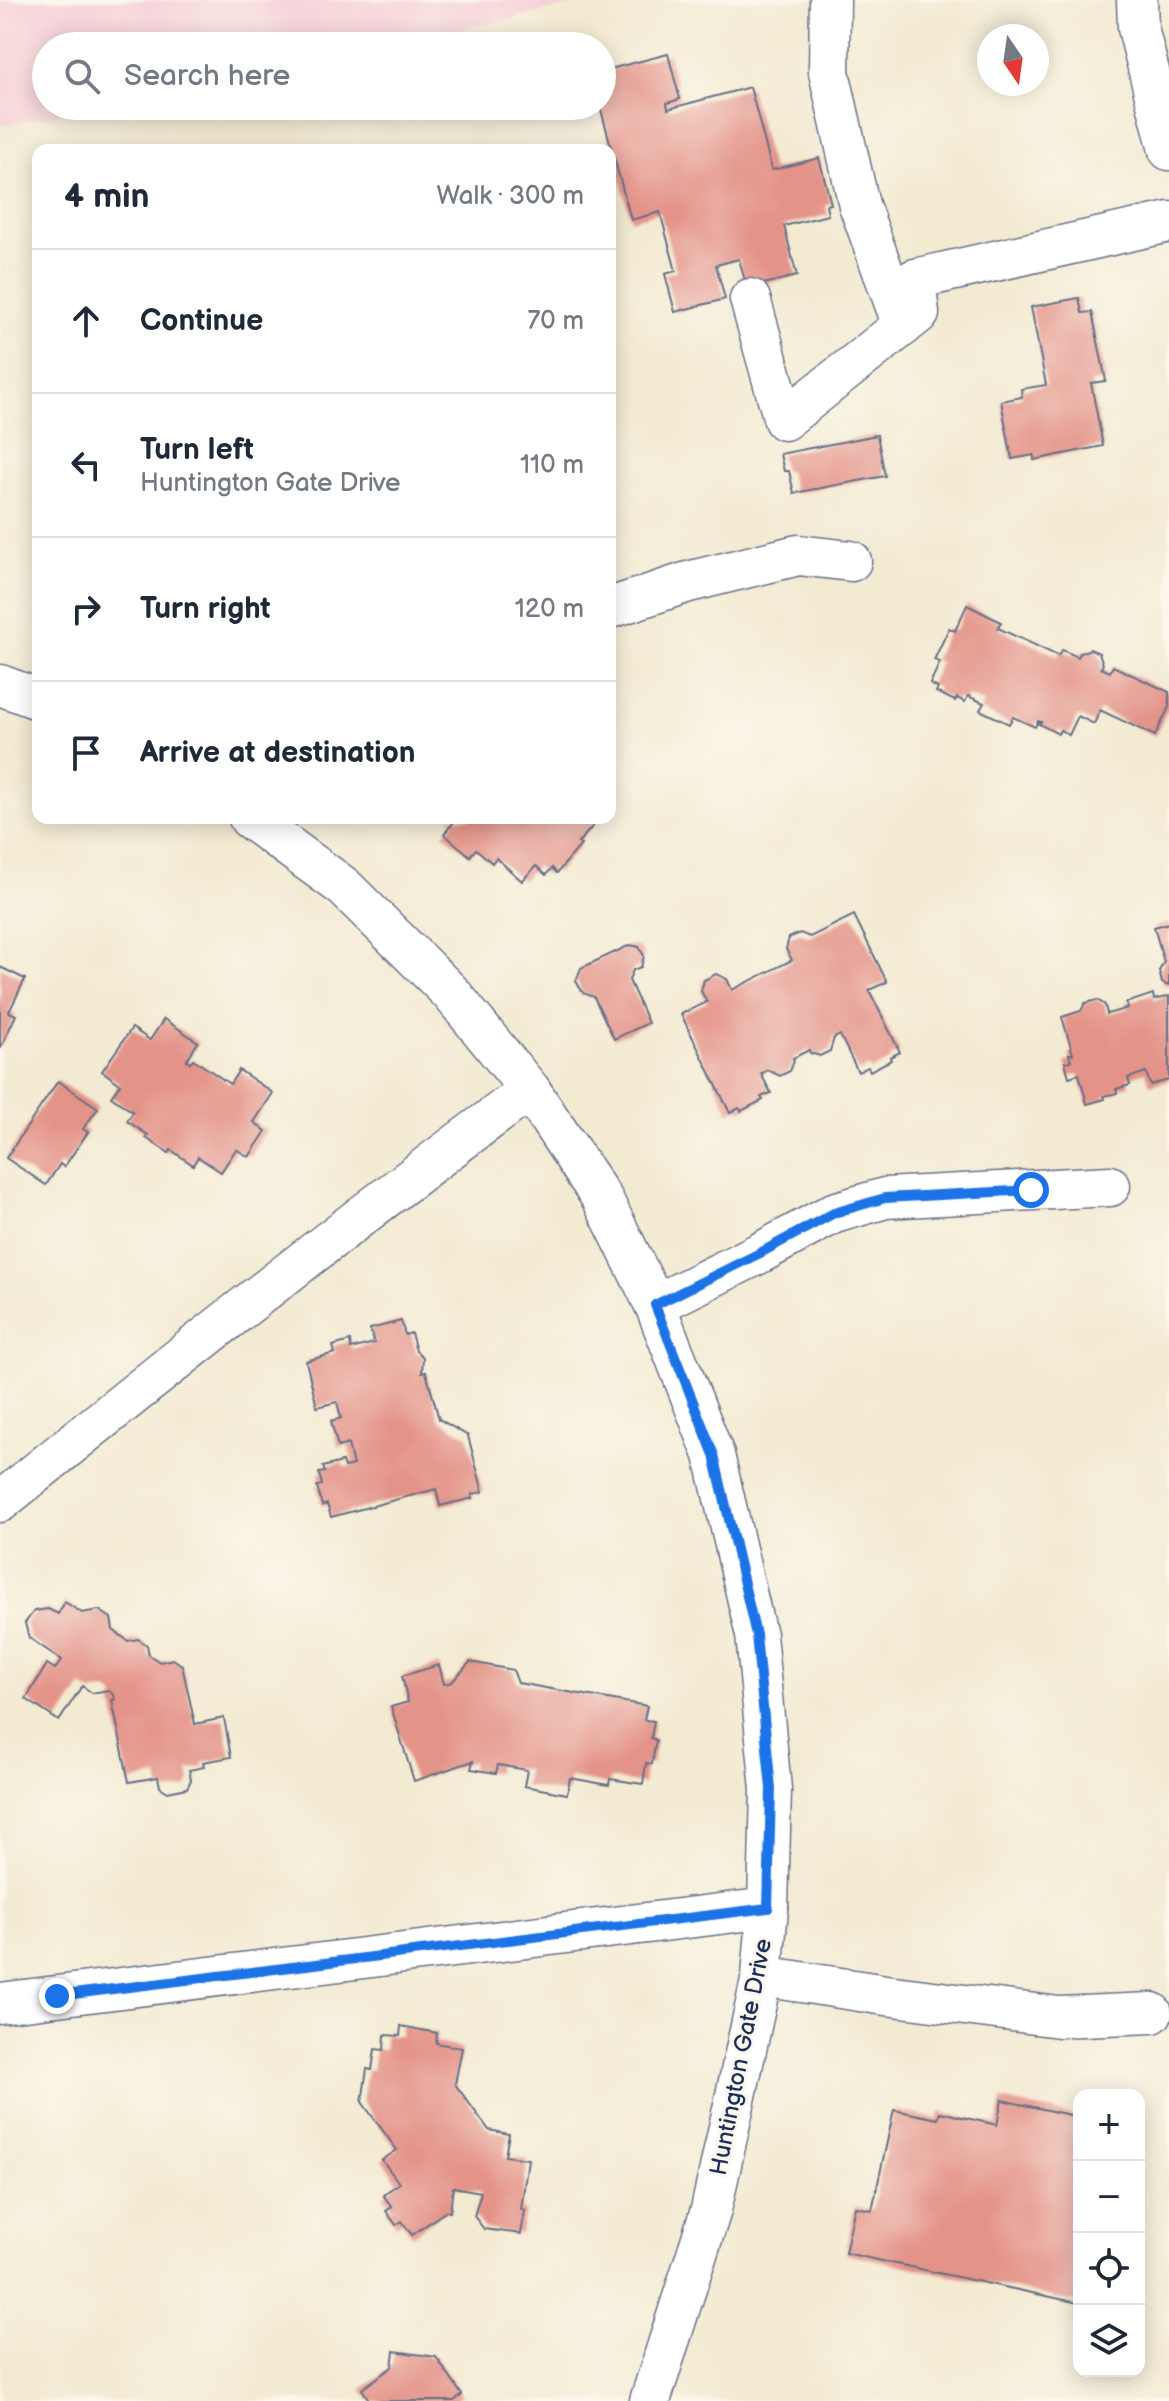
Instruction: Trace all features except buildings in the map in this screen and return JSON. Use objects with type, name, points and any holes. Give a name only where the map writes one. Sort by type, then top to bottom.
[{"type":"street","points":[[830,0],[829,72],[835,102],[859,205],[903,326]]},
{"type":"street","points":[[1137,0],[1138,28],[1169,150]]},
{"type":"street","points":[[750,299],[784,420],[919,313],[915,279],[1169,222]]},
{"type":"street","points":[[616,606],[688,582],[798,555],[851,561]]},
{"type":"street","points":[[0,685],[32,697]]},
{"type":"street","name":"Huntington Gate Drive","points":[[257,824],[344,887],[451,993],[530,1090],[603,1200],[655,1305],[714,1455],[756,1635],[771,1789],[768,1908],[762,1976],[711,2210],[650,2401]]},
{"type":"street","points":[[0,1502],[160,1372],[530,1090]]},
{"type":"street","points":[[655,1305],[834,1213],[885,1198],[1110,1186]]},
{"type":"street","points":[[0,2003],[768,1908]]},
{"type":"street","points":[[762,1976],[1059,2017],[1152,2013]]},
{"type":"shaded area","points":[[0,0],[599,0],[447,32],[32,32],[32,119],[0,126]]},
{"type":"route","points":[[57,1996],[768,1908],[771,1789],[756,1635],[714,1455],[655,1305],[834,1213],[885,1198],[1031,1190]]}]
